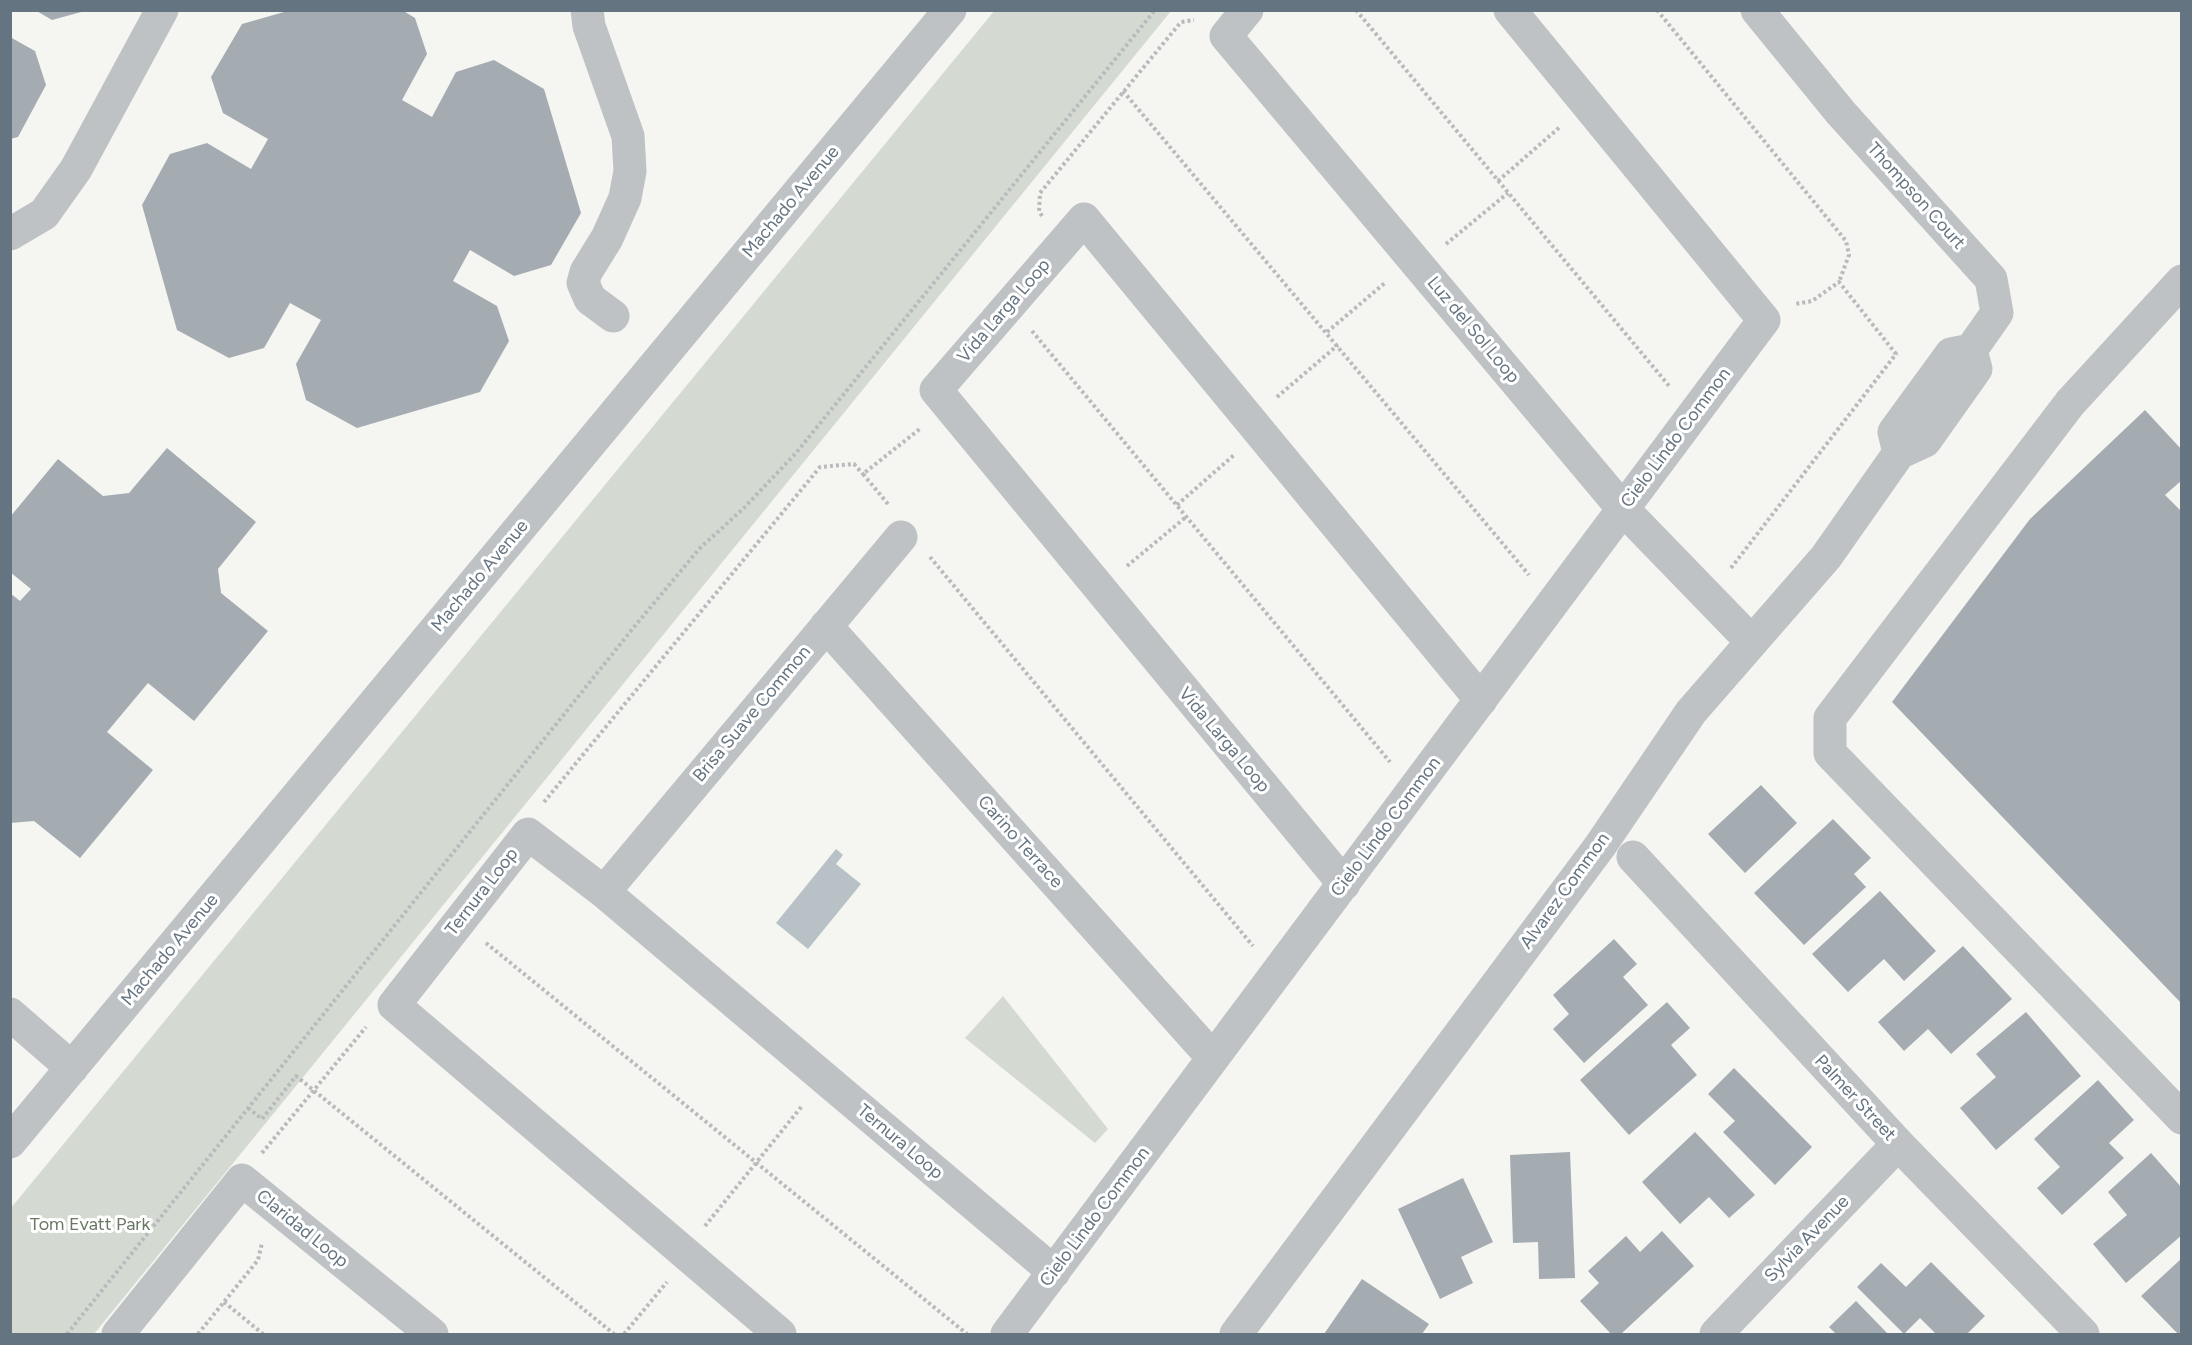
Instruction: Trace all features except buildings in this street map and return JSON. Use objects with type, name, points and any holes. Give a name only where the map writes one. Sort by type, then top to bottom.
[{"type":"street","points":[[10,234],[44,214],[76,169],[162,10]]},
{"type":"street","points":[[587,10],[589,26],[628,136],[630,171],[626,198],[607,238],[586,272],[583,283],[590,299],[613,316]]},
{"type":"street","name":"Machado Avenue","points":[[10,1142],[950,10]]},
{"type":"street","points":[[1510,10],[1761,316]]},
{"type":"street","name":"Thompson Court","points":[[1757,10],[1841,113],[1991,279],[1997,313],[1971,350]]},
{"type":"street","name":"Luz del Sol Loop","points":[[1246,12],[1226,36],[1623,509],[1751,641]]},
{"type":"street","name":"Vida Larga Loop","points":[[1344,884],[936,390],[1084,219],[1481,700]]},
{"type":"street","points":[[2180,288],[2070,403],[1830,718],[1830,753],[2181,1118]]},
{"type":"street","name":"Cielo Lindo Common","points":[[1007,1335],[1693,415],[1761,316]]},
{"type":"street","name":"Alvarez Common","points":[[1236,1335],[1600,846],[1691,712],[1826,557],[1899,453],[1894,432],[1951,354],[1971,350]]},
{"type":"street","name":"Brisa Suave Common","points":[[604,892],[826,626],[912,543]]},
{"type":"street","name":"Carino Terrace","points":[[826,626],[1213,1059]]},
{"type":"street","name":"Ternura Loop","points":[[401,1012],[394,1005],[528,834],[604,892],[1054,1272]]},
{"type":"street","name":"Palmer Street","points":[[1633,857],[1898,1144],[2083,1335]]},
{"type":"street","points":[[401,1012],[780,1335]]},
{"type":"street","points":[[14,1023],[72,1068]]},
{"type":"street","name":"Sylvia Avenue","points":[[1716,1335],[1898,1144]]},
{"type":"street","name":"Claridad Loop","points":[[118,1335],[242,1180],[432,1335]]},
{"type":"path","points":[[67,1335],[634,627],[700,548],[743,509],[796,453],[1155,10]]},
{"type":"path","points":[[1356,10],[1693,415]]},
{"type":"path","points":[[1658,10],[1846,241],[1849,255],[1839,282],[1812,301],[1761,316]]},
{"type":"path","points":[[1060,247],[1039,211],[1040,193],[1181,22],[1246,12]]},
{"type":"path","points":[[1123,92],[1553,603]]},
{"type":"path","points":[[1498,181],[1586,104]]},
{"type":"path","points":[[1327,332],[1508,193]]},
{"type":"path","points":[[1728,571],[1896,354],[1839,282]]},
{"type":"path","points":[[1010,304],[1413,790]]},
{"type":"path","points":[[1177,505],[1338,345]]},
{"type":"path","points":[[863,474],[949,405]]},
{"type":"path","points":[[528,834],[537,811],[820,467],[854,464],[890,506]]},
{"type":"path","points":[[1100,589],[1186,517]]},
{"type":"path","points":[[912,543],[1276,974]]},
{"type":"path","points":[[459,921],[967,1335]]},
{"type":"path","points":[[198,1335],[258,1260],[265,1200],[259,1157],[372,1019],[401,1012]]},
{"type":"path","points":[[248,1108],[262,1119],[296,1076],[614,1335]]},
{"type":"path","points":[[624,1335],[824,1078]]},
{"type":"path","points":[[224,1302],[264,1335]]},
{"type":"green space","name":"Tom Evatt Park","points":[[995,10],[1171,11],[94,1334],[11,1334],[11,1208]]},
{"type":"green space","points":[[1003,996],[1108,1129],[1095,1143],[965,1038]]},
{"type":"shaded area","points":[[836,849],[843,855],[836,864],[861,884],[808,949],[776,923]]}]
